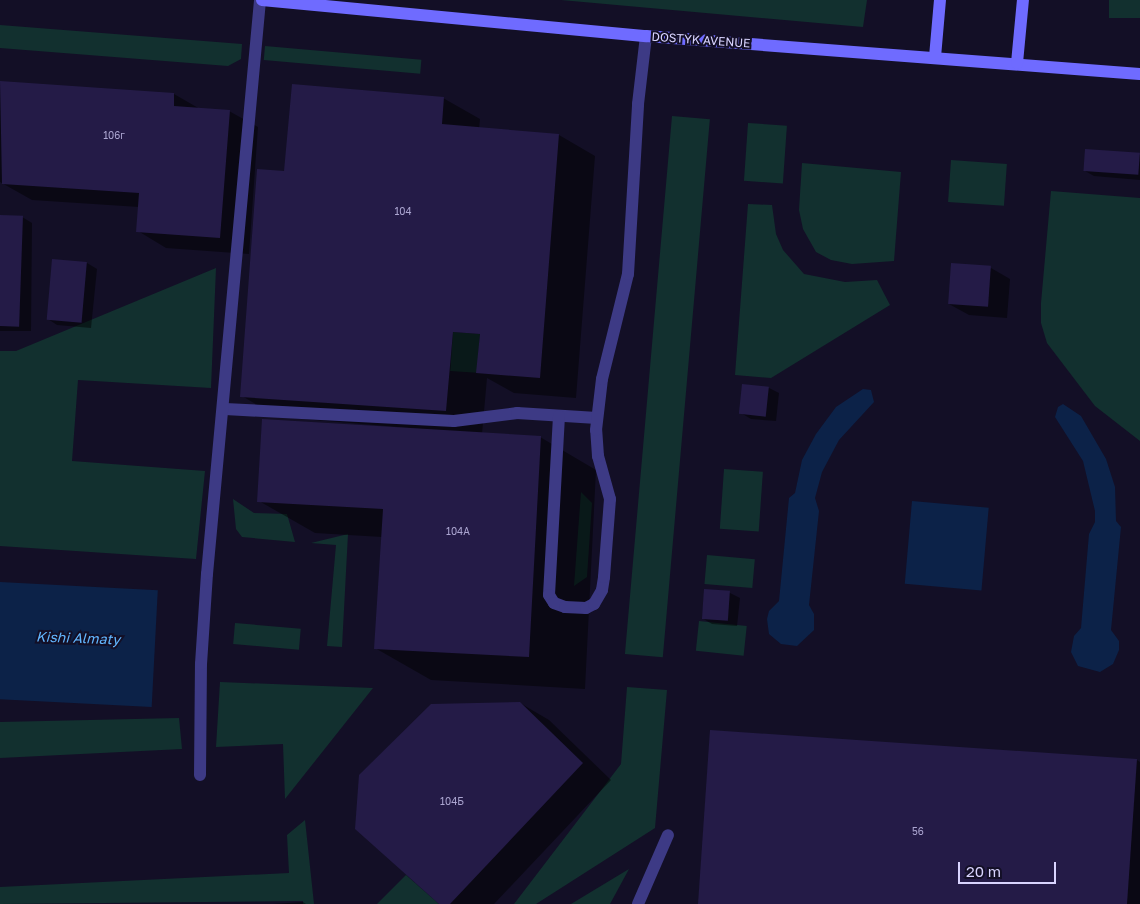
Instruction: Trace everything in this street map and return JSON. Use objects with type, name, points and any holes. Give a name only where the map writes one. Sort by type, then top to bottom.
[{"type":"main road","name":"DOSTYK AVENUE","points":[[261,0],[646,36],[1018,63],[1140,74]]},
{"type":"main road","points":[[935,57],[940,0]]},
{"type":"main road","points":[[1018,63],[1023,0]]},
{"type":"lane","points":[[200,775],[201,664],[207,584],[225,410],[261,0]]},
{"type":"lane","points":[[560,416],[548,580],[549,595],[554,603],[575,609],[594,604],[604,577],[610,499],[598,456],[597,418],[602,379],[628,274],[638,104],[646,36]]},
{"type":"lane","points":[[225,410],[454,421],[517,413],[597,418]]},
{"type":"lane","points":[[638,904],[668,835]]},
{"type":"green space","points":[[561,0],[867,0],[863,27]]},
{"type":"green space","points":[[1109,0],[1140,0],[1140,18],[1109,18]]},
{"type":"green space","points":[[0,25],[242,44],[241,59],[228,66],[0,48]]},
{"type":"green space","points":[[265,46],[421,60],[420,74],[264,60]]},
{"type":"green space","points":[[672,116],[710,119],[663,657],[625,654]]},
{"type":"green space","points":[[748,123],[787,126],[783,184],[744,181]]},
{"type":"green space","points":[[951,160],[1007,164],[1004,206],[948,202]]},
{"type":"green space","points":[[802,163],[901,172],[894,261],[852,264],[831,260],[816,252],[803,229],[799,210]]},
{"type":"green space","points":[[1051,191],[1140,198],[1140,441],[1095,406],[1047,343],[1041,323],[1041,303]]},
{"type":"green space","points":[[748,204],[772,205],[776,234],[783,250],[804,274],[845,282],[877,280],[890,305],[771,378],[735,375]]},
{"type":"green space","points":[[216,268],[211,388],[78,380],[72,461],[205,471],[196,559],[0,546],[0,351],[16,351]]},
{"type":"green space","points":[[453,332],[480,334],[477,373],[450,371]]},
{"type":"green space","points":[[724,469],[763,472],[759,532],[720,529]]},
{"type":"green space","points":[[581,492],[592,503],[587,577],[574,586]]},
{"type":"green space","points":[[233,499],[254,513],[287,514],[295,542],[242,537],[236,529]]},
{"type":"green space","points":[[348,534],[342,647],[327,646],[336,545],[311,543]]},
{"type":"green space","points":[[707,555],[755,559],[752,588],[704,584]]},
{"type":"green space","points":[[699,621],[747,626],[744,656],[696,651]]},
{"type":"green space","points":[[235,623],[301,629],[299,650],[233,644]]},
{"type":"green space","points":[[220,682],[373,688],[285,799],[283,744],[216,747]]},
{"type":"green space","points":[[627,687],[667,690],[655,828],[536,904],[514,904],[621,764]]},
{"type":"green space","points":[[179,718],[182,749],[0,758],[0,722]]},
{"type":"green space","points":[[305,820],[314,904],[303,904],[303,901],[0,904],[0,887],[289,873],[287,835]]},
{"type":"green space","points":[[629,869],[610,904],[571,904]]},
{"type":"green space","points":[[406,875],[439,904],[377,904]]},
{"type":"water","points":[[863,389],[871,390],[874,402],[839,440],[822,472],[815,498],[819,511],[809,605],[814,614],[814,630],[797,646],[781,644],[769,634],[767,619],[769,611],[779,601],[789,498],[795,493],[802,460],[816,434],[836,407]]},
{"type":"water","points":[[1063,404],[1081,416],[1106,459],[1115,487],[1116,521],[1121,527],[1111,630],[1119,641],[1119,650],[1113,664],[1100,672],[1078,666],[1071,652],[1074,636],[1081,628],[1089,534],[1095,522],[1095,511],[1083,461],[1055,417],[1058,407]]},
{"type":"water","points":[[912,501],[989,508],[981,590],[905,584]]},
{"type":"water","name":"Kіshі Almaty","points":[[0,582],[158,590],[152,707],[0,699]]},
{"type":"building","points":[[0,81],[174,93],[174,106],[230,110],[220,238],[136,232],[139,193],[2,184]]},
{"type":"building","points":[[292,84],[444,97],[442,124],[559,134],[540,378],[476,373],[480,334],[453,332],[446,411],[240,397],[257,169],[284,171]]},
{"type":"building","points":[[1085,149],[1140,153],[1138,175],[1083,171]]},
{"type":"building","points":[[0,215],[23,216],[19,327],[0,326]]},
{"type":"building","points":[[52,259],[87,262],[82,323],[47,320]]},
{"type":"building","points":[[951,263],[991,266],[988,307],[948,304]]},
{"type":"building","points":[[742,384],[769,387],[766,417],[739,414]]},
{"type":"building","points":[[262,419],[541,436],[529,657],[374,649],[383,509],[257,502]]},
{"type":"building","points":[[704,589],[730,591],[728,621],[702,619]]},
{"type":"building","points":[[520,702],[583,763],[450,904],[439,904],[355,829],[359,775],[431,704]]},
{"type":"building","points":[[710,730],[1137,759],[1127,904],[698,904]]}]
